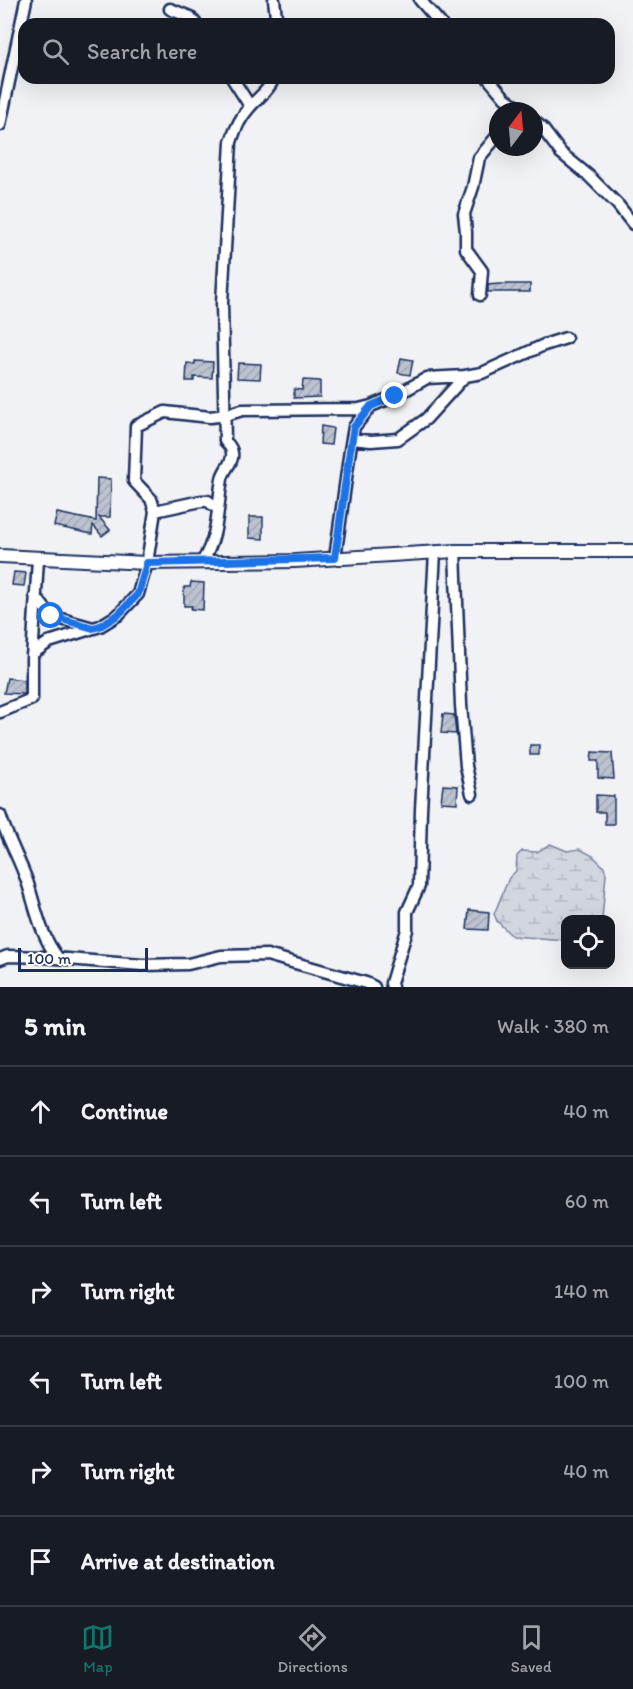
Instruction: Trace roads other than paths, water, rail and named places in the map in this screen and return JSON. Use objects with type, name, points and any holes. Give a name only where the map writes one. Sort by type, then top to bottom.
[{"type":"main road","points":[[0,556],[147,563],[335,558],[455,551],[633,551]]},
{"type":"street","points":[[22,18],[26,0]]},
{"type":"street","points":[[274,0],[276,18]]},
{"type":"street","points":[[420,0],[436,18]]},
{"type":"street","points":[[170,9],[192,18]]},
{"type":"street","points":[[0,125],[18,38]]},
{"type":"street","points":[[236,84],[250,106]]},
{"type":"street","points":[[202,562],[211,548],[222,475],[232,459],[232,453],[225,441],[222,303],[226,256],[228,161],[237,125],[250,106],[269,89],[271,84]]},
{"type":"street","points":[[493,84],[509,102]]},
{"type":"street","points":[[543,129],[561,153],[589,176],[633,224]]},
{"type":"street","points":[[480,295],[482,271],[466,249],[464,214],[479,158],[489,146]]},
{"type":"street","points":[[32,654],[49,642],[100,626],[118,615],[138,594],[147,563],[155,510],[151,499],[134,481],[135,426],[165,412],[210,417],[242,410],[359,409],[395,396],[427,378],[482,373],[544,345],[566,338]]},
{"type":"street","points":[[352,439],[398,439],[426,419],[465,376]]},
{"type":"street","points":[[335,558],[354,427],[371,406]]},
{"type":"street","points":[[155,510],[201,501],[208,501],[218,509]]},
{"type":"street","points":[[455,551],[461,705],[466,766],[472,794]]},
{"type":"street","points":[[392,987],[391,983],[406,930],[407,912],[419,886],[435,552]]},
{"type":"street","points":[[0,712],[32,699],[33,592],[38,558]]},
{"type":"street","points":[[33,592],[51,616],[93,628]]},
{"type":"street","points":[[0,815],[6,836],[26,879],[41,930],[48,946],[58,958]]},
{"type":"street","points":[[0,959],[8,956],[58,958],[142,965],[188,964],[221,956],[267,955],[374,987]]}]
